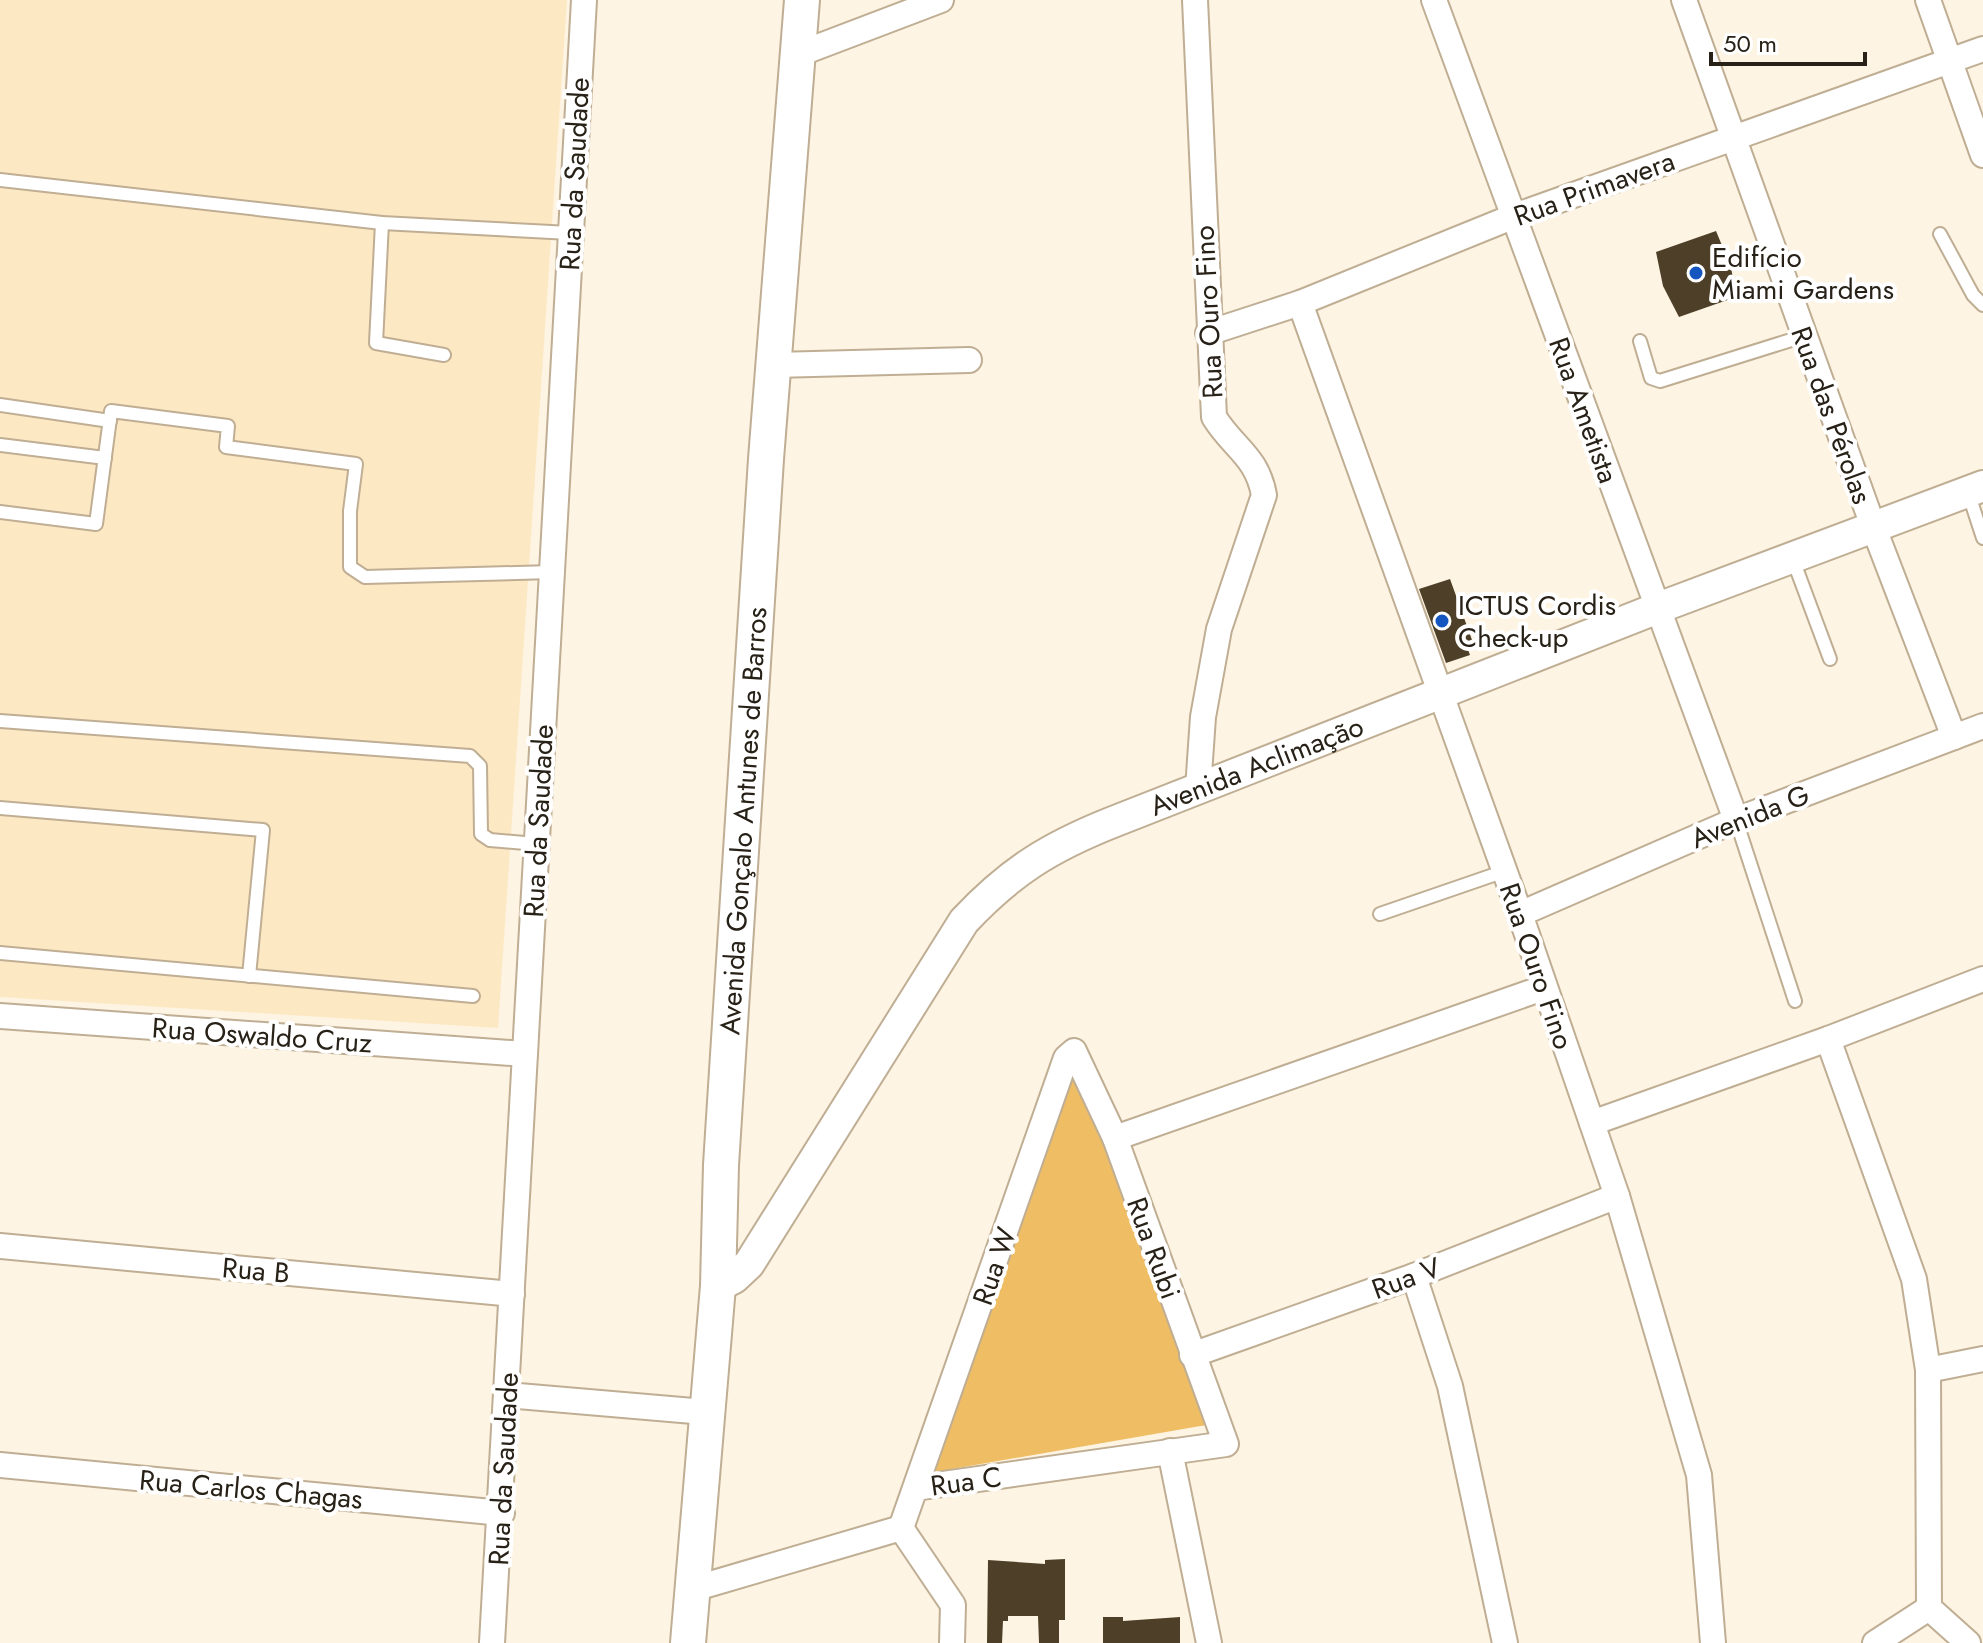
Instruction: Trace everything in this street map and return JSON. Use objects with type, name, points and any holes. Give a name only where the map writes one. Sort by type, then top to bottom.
[{"type":"main road","name":"Avenida Gonçalo Antunes de Barros","points":[[688,1643],[705,1412],[718,1286],[721,1165],[774,365],[802,0]]},
{"type":"street","name":"Rua da Saudade","points":[[492,1643],[502,1513],[584,0]]},
{"type":"street","points":[[799,54],[941,0]]},
{"type":"street","name":"Rua Ouro Fino","points":[[1195,0],[1214,417],[1225,436],[1249,457],[1260,474],[1264,495],[1219,629],[1203,717],[1198,789]]},
{"type":"street","name":"Rua Ametista","points":[[1434,0],[1736,820]]},
{"type":"street","name":"Rua das Pérolas","points":[[1684,0],[1873,526],[1954,737]]},
{"type":"street","points":[[1928,0],[1983,155]]},
{"type":"street","name":"Rua Primavera","points":[[1208,333],[1300,303],[1512,217],[1983,49]]},
{"type":"street","name":"Rua Ouro Fino","points":[[1300,303],[1505,871],[1617,1196],[1699,1475],[1703,1557],[1713,1643]]},
{"type":"street","points":[[774,365],[969,360]]},
{"type":"street","name":"Avenida Aclimação","points":[[718,1286],[734,1278],[749,1264],[964,921],[996,887],[1028,862],[1065,841],[1658,608],[1975,489]]},
{"type":"street","name":"Avenida G","points":[[1520,914],[1736,820],[1983,726]]},
{"type":"street","points":[[1592,1123],[1828,1039],[1983,979]]},
{"type":"street","points":[[1115,1138],[1543,988]]},
{"type":"street","name":"Rua Oswaldo Cruz","points":[[0,1016],[525,1054]]},
{"type":"street","points":[[1828,1039],[1914,1279],[1928,1370],[1929,1608],[1968,1643]]},
{"type":"street","name":"Rua W","points":[[915,1488],[1066,1058],[1070,1051],[1078,1054]]},
{"type":"street","name":"Rua Rubi","points":[[1078,1054],[1115,1138],[1226,1444]]},
{"type":"street","name":"Rua V","points":[[1192,1355],[1414,1276],[1617,1196]]},
{"type":"street","name":"Rua B","points":[[0,1246],[512,1294]]},
{"type":"street","points":[[1414,1276],[1450,1386],[1505,1643]]},
{"type":"street","points":[[1928,1370],[1983,1359]]},
{"type":"street","points":[[507,1395],[705,1412]]},
{"type":"street","name":"Rua C","points":[[693,1589],[901,1528],[915,1488],[1226,1444]]},
{"type":"street","points":[[1170,1451],[1209,1643]]},
{"type":"street","name":"Rua Carlos Chagas","points":[[0,1465],[502,1513]]},
{"type":"street","points":[[901,1528],[953,1605],[952,1643]]},
{"type":"street","points":[[1875,1643],[1929,1608]]},
{"type":"lane","points":[[0,180],[382,223],[570,233]]},
{"type":"lane","points":[[382,223],[376,343],[444,355]]},
{"type":"lane","points":[[1940,234],[1973,295],[1983,305]]},
{"type":"lane","points":[[1640,341],[1651,378],[1660,381],[1804,336]]},
{"type":"lane","points":[[0,405],[110,421]]},
{"type":"lane","points":[[0,512],[96,524],[111,411],[228,426],[226,447],[356,464],[350,511],[350,567],[365,577],[552,572]]},
{"type":"lane","points":[[0,445],[105,458]]},
{"type":"lane","points":[[1975,489],[1983,538]]},
{"type":"lane","points":[[1792,557],[1830,659]]},
{"type":"lane","points":[[0,721],[470,756],[480,766],[481,834],[490,840],[536,844]]},
{"type":"lane","points":[[0,808],[263,830],[249,976]]},
{"type":"lane","points":[[1736,820],[1795,1001]]},
{"type":"lane","points":[[1380,914],[1505,871]]},
{"type":"lane","points":[[0,953],[473,996]]},
{"type":"shaded area","points":[[0,0],[567,0],[498,1028],[0,997]]},
{"type":"shaded area","points":[[1072,1059],[1212,1424],[929,1473]]},
{"type":"building","name":"Edifício Miami Gardens","points":[[1716,231],[1731,267],[1736,297],[1679,317],[1663,286],[1656,252]]},
{"type":"building","name":"ICTUS Cordis Check-up","points":[[1450,579],[1472,640],[1465,642],[1470,655],[1446,663],[1419,589]]},
{"type":"building","points":[[1065,1559],[1065,1620],[1059,1620],[1059,1643],[1039,1643],[1038,1616],[1008,1616],[1008,1621],[1003,1621],[1002,1643],[987,1643],[988,1560],[1045,1564],[1045,1560]]},
{"type":"building","points":[[1103,1617],[1123,1617],[1123,1621],[1180,1617],[1180,1643],[1103,1643]]},
{"type":"place","name":"Edifício Miami Gardens","points":[[1696,273]]},
{"type":"place","name":"ICTUS Cordis Check-up","points":[[1442,621]]}]
